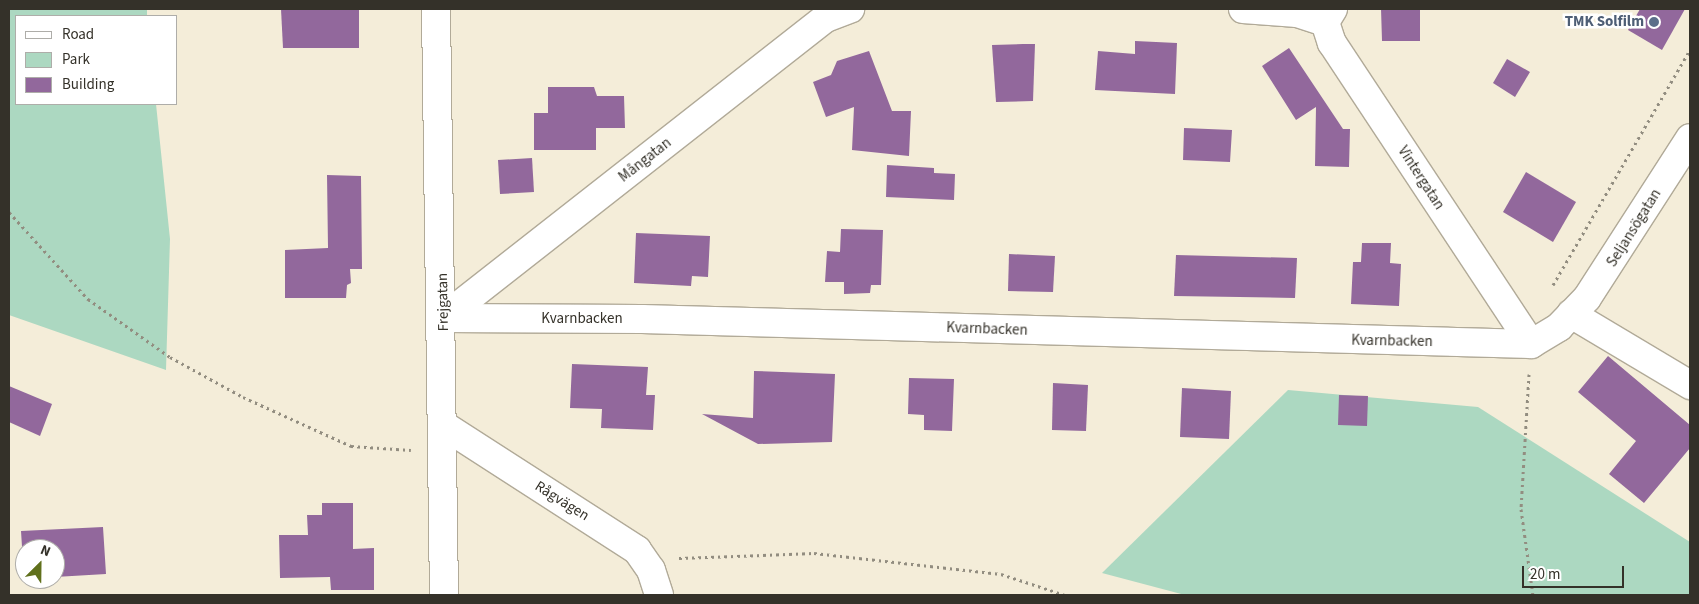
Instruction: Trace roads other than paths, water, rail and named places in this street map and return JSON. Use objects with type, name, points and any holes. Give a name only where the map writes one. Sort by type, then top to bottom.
[{"type":"street","name":"Frejgatan","points":[[436,9],[444,318],[444,595]]},
{"type":"street","name":"Mångatan","points":[[444,318],[826,18],[850,9]]},
{"type":"street","points":[[1242,9],[1329,15]]},
{"type":"street","name":"Vintergatan","points":[[1329,15],[1332,43],[1531,344]]},
{"type":"street","name":"Seljansögatan","points":[[1531,344],[1572,314],[1617,257],[1690,138]]},
{"type":"street","points":[[1572,314],[1690,385]]},
{"type":"street","name":"Kvarnbacken","points":[[444,318],[642,319],[1531,344]]},
{"type":"street","name":"Rågvägen","points":[[443,425],[622,538],[644,560],[659,595]]},
{"type":"place","name":"TMK Solfilm","points":[[1654,22]]}]
